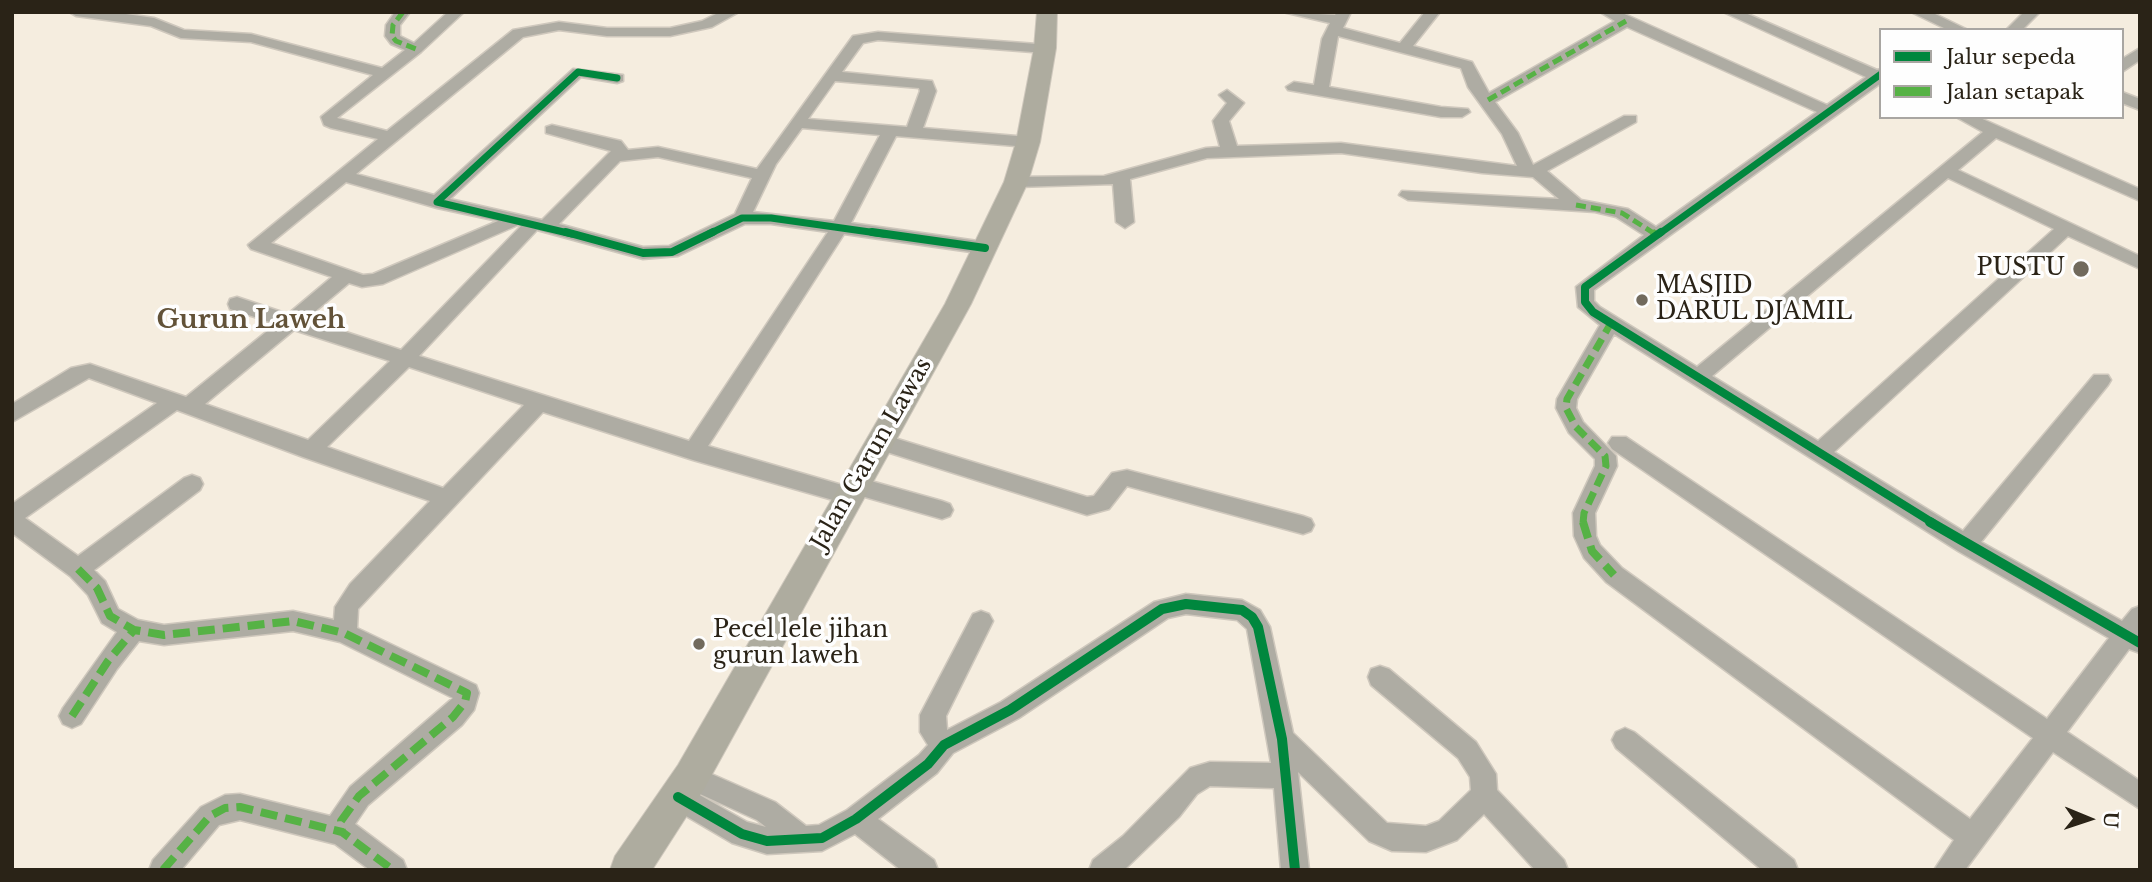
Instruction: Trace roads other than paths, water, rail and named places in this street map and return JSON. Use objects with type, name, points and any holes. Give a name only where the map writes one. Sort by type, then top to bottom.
[{"type":"main road","name":"Jalan Garun Lawas","points":[[629,870],[685,787],[850,490],[958,304],[1016,182],[1028,142],[1045,48],[1047,12]]},
{"type":"street","points":[[76,12],[118,15],[154,22],[181,34],[251,38],[382,74]]},
{"type":"street","points":[[402,12],[393,25],[393,36],[396,41],[416,49]]},
{"type":"street","points":[[393,137],[337,125],[329,120],[337,108],[416,49],[457,12]]},
{"type":"street","points":[[532,223],[385,278],[362,281],[257,245],[393,137],[499,45],[518,33],[559,26],[607,32],[670,32],[707,24],[732,12]]},
{"type":"street","points":[[1290,12],[1338,21],[1403,48],[1465,63],[1476,87],[1488,100],[1532,171],[1576,205]]},
{"type":"street","points":[[1403,48],[1433,12]]},
{"type":"street","points":[[1607,12],[1827,111]]},
{"type":"street","points":[[1730,12],[1879,76]]},
{"type":"street","points":[[1918,12],[1941,27]]},
{"type":"street","points":[[2015,28],[2033,12]]},
{"type":"street","points":[[1321,90],[1338,21]]},
{"type":"street","points":[[1488,100],[1626,21]]},
{"type":"street","points":[[741,218],[761,175],[852,44],[864,37],[1045,48]]},
{"type":"street","points":[[2124,65],[2139,53]]},
{"type":"street","points":[[437,202],[578,72],[617,78]]},
{"type":"street","points":[[831,76],[925,83],[928,91],[913,133]]},
{"type":"street","points":[[1879,77],[1655,234],[1585,287],[1585,303],[1611,323],[1966,544],[2135,631],[2049,732],[1948,870]]},
{"type":"street","points":[[1294,87],[1441,112],[1462,112]]},
{"type":"street","points":[[1227,95],[1236,102],[1221,121],[1230,152]]},
{"type":"street","points":[[2124,98],[2140,105]]},
{"type":"street","points":[[1968,119],[2140,196]]},
{"type":"street","points":[[1016,182],[1090,182],[1121,178],[1189,157],[1230,152],[1341,148],[1532,171],[1630,120]]},
{"type":"street","points":[[798,123],[1028,142]]},
{"type":"street","points":[[310,451],[406,358],[532,223],[620,151],[617,146],[552,130]]},
{"type":"street","points":[[693,452],[840,227],[890,131]]},
{"type":"street","points":[[1698,377],[1994,131]]},
{"type":"street","points":[[617,156],[650,151],[761,175]]},
{"type":"street","points":[[1946,171],[2140,263]]},
{"type":"street","points":[[345,176],[632,251],[663,253],[741,218],[840,227],[985,248]]},
{"type":"street","points":[[1121,178],[1125,222]]},
{"type":"street","points":[[1408,195],[1595,206],[1622,213],[1655,234]]},
{"type":"street","points":[[1819,453],[2065,229]]},
{"type":"street","points":[[342,832],[341,821],[359,796],[453,717],[468,696],[465,691],[344,633],[283,620],[164,635],[134,630],[110,616],[97,588],[78,569],[12,518],[183,402],[292,321],[346,276]]},
{"type":"street","points":[[237,304],[693,452],[942,510]]},
{"type":"street","points":[[1611,323],[1567,399],[1566,408],[1576,427],[1605,456],[1606,466],[1584,513],[1585,536],[1592,551],[1614,575],[1973,838]]},
{"type":"street","points":[[12,414],[85,370],[183,402],[310,451],[446,498]]},
{"type":"street","points":[[1966,544],[2101,380]]},
{"type":"street","points":[[344,633],[345,614],[352,599],[539,403]]},
{"type":"street","points":[[878,441],[1087,506],[1101,503],[1116,483],[1127,478],[1303,525]]},
{"type":"street","points":[[1619,443],[2140,796]]},
{"type":"street","points":[[78,569],[192,484]]},
{"type":"street","points":[[685,787],[743,834],[766,841],[822,838],[856,819],[928,764],[944,745],[1010,710],[1162,609],[1185,604],[1242,610],[1252,617],[1258,626],[1282,739],[1295,870]]},
{"type":"street","points":[[944,745],[933,732],[933,715],[981,621]]},
{"type":"street","points":[[72,716],[108,661],[134,630]]},
{"type":"street","points":[[1380,677],[1476,761],[1483,774],[1484,795],[1554,870]]},
{"type":"street","points":[[1282,739],[1378,832],[1392,838],[1426,839],[1448,831],[1484,795]]},
{"type":"street","points":[[1625,740],[1784,870]]},
{"type":"street","points":[[1103,870],[1133,845],[1170,808],[1188,785],[1199,777],[1210,774],[1286,776]]},
{"type":"street","points":[[163,870],[210,816],[225,808],[240,807],[342,832],[393,870]]},
{"type":"street","points":[[856,819],[924,870]]},
{"type":"place","name":"PUSTU","points":[[2081,269]]},
{"type":"place","name":"MASJID DARUL DJAMIL","points":[[1642,300]]},
{"type":"place","name":"Pecel lele jihan gurun laweh","points":[[699,644]]},
{"type":"district","name":"Gurun Laweh","points":[[251,321]]}]
